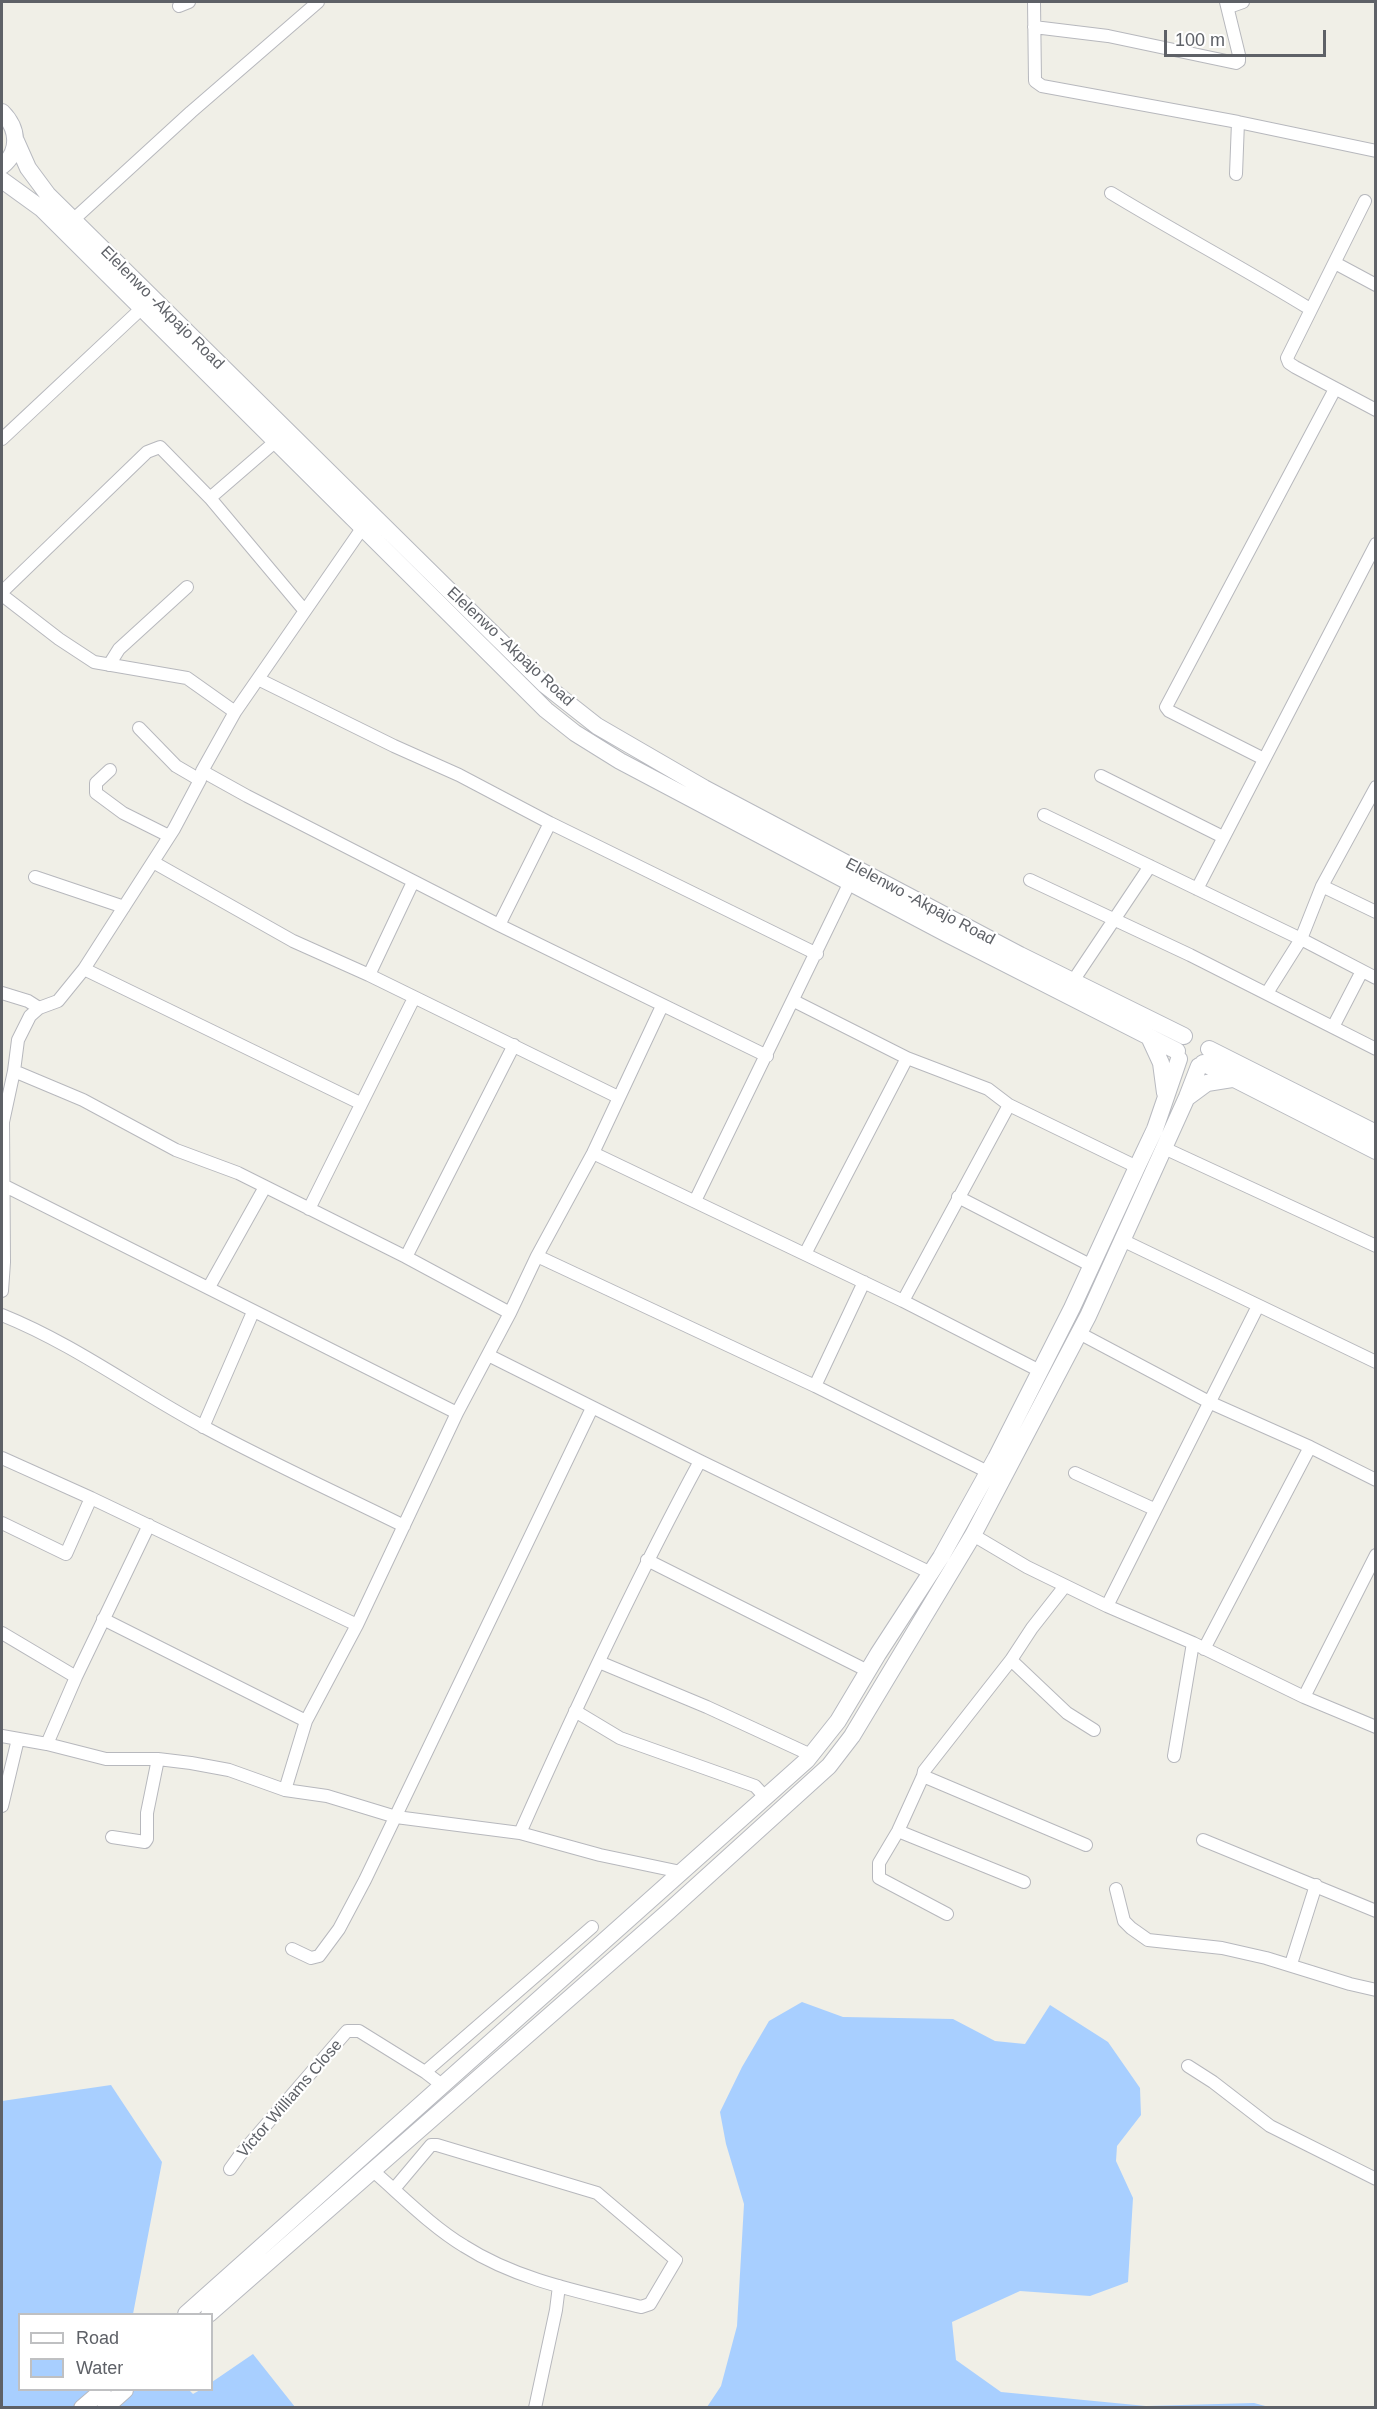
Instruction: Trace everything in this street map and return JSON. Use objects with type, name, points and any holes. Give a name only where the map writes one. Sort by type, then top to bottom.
[{"type":"main road","name":"Elelenwo -Akpajo Road","points":[[2,112],[15,129],[16,141],[28,168],[48,195],[545,685],[597,726],[704,788],[1073,981],[1180,1049]]},
{"type":"main road","points":[[2,166],[14,152],[16,141]]},
{"type":"main road","name":"Elelenwo -Akpajo Road","points":[[2,180],[42,209],[546,710],[575,733],[620,761],[850,882],[1149,1037],[1180,1049]]},
{"type":"main road","points":[[2,193],[15,196],[42,209]]},
{"type":"main road","points":[[187,2313],[302,2221],[372,2170],[669,1911],[829,1766],[852,1736],[972,1535],[1079,1333],[1204,1060],[1205,1039],[1200,1036],[1180,1049],[1155,1129],[1092,1266],[1040,1371],[988,1472],[931,1573],[838,1721],[811,1755],[442,2085],[302,2221],[210,2313]]},
{"type":"main road","points":[[1149,1037],[1164,1071],[1165,1097]]},
{"type":"main road","points":[[1180,1049],[1187,1066],[1204,1060],[1376,1133]]},
{"type":"main road","points":[[1204,1060],[1232,1079],[1376,1151]]},
{"type":"main road","points":[[1187,1097],[1207,1083],[1232,1079]]},
{"type":"main road","points":[[82,2408],[102,2391]]},
{"type":"main road","points":[[105,2408],[124,2391]]},
{"type":"street","points":[[73,220],[191,112],[318,2]]},
{"type":"street","points":[[1034,2],[1035,81],[1042,86],[1238,122],[1376,151]]},
{"type":"street","points":[[1034,27],[1108,36],[1236,63],[1239,61],[1239,55],[1227,4],[1243,2]]},
{"type":"street","points":[[1236,174],[1238,122]]},
{"type":"street","points":[[1111,193],[1207,250],[1248,270],[1310,309]]},
{"type":"street","points":[[1365,201],[1287,358],[1289,363],[1295,367],[1376,410]]},
{"type":"street","points":[[1335,263],[1376,285]]},
{"type":"street","points":[[2,439],[142,308]]},
{"type":"street","points":[[1264,759],[1169,711],[1166,707],[1335,389]]},
{"type":"street","points":[[210,498],[276,441]]},
{"type":"street","points":[[236,712],[187,678],[94,662],[59,639],[2,593],[71,523],[152,449],[160,447],[210,498],[304,610]]},
{"type":"street","points":[[2,1291],[4,1104],[14,1071],[18,1040],[30,1016],[39,1008],[58,1001],[84,969],[169,836],[236,712],[363,527]]},
{"type":"street","points":[[1197,889],[1376,544]]},
{"type":"street","points":[[109,665],[120,649],[187,586]]},
{"type":"street","points":[[258,679],[394,746],[459,775],[550,823],[817,954]]},
{"type":"street","points":[[140,728],[176,766],[201,776],[767,1056]]},
{"type":"street","points":[[110,770],[96,783],[96,792],[123,813],[169,836]]},
{"type":"street","points":[[1101,776],[1223,837]]},
{"type":"street","points":[[1267,993],[1301,939],[1322,886],[1370,809],[1376,787]]},
{"type":"street","points":[[1044,815],[1301,939],[1376,978]]},
{"type":"street","points":[[499,925],[550,823]]},
{"type":"street","points":[[153,862],[293,941],[369,975],[618,1097]]},
{"type":"street","points":[[1073,981],[1150,866]]},
{"type":"street","points":[[35,877],[124,906]]},
{"type":"street","points":[[1030,880],[1267,993],[1376,1049]]},
{"type":"street","points":[[369,975],[413,882]]},
{"type":"street","points":[[695,1201],[850,882]]},
{"type":"street","points":[[1322,886],[1376,912]]},
{"type":"street","points":[[84,969],[360,1103]]},
{"type":"street","points":[[1333,1027],[1362,971]]},
{"type":"street","points":[[2,993],[28,1001],[39,1008]]},
{"type":"street","points":[[309,1209],[414,998]]},
{"type":"street","points":[[794,1001],[907,1058],[988,1089],[1009,1105],[1137,1167]]},
{"type":"street","points":[[285,1790],[306,1721],[357,1625],[457,1413],[510,1313],[537,1256],[593,1153],[662,1006]]},
{"type":"street","points":[[406,1257],[514,1045]]},
{"type":"street","points":[[805,1254],[907,1058]]},
{"type":"street","points":[[14,1071],[82,1100],[176,1150],[238,1173],[406,1257],[510,1313]]},
{"type":"street","points":[[903,1301],[1009,1105]]},
{"type":"street","points":[[1164,1148],[1376,1246]]},
{"type":"street","points":[[593,1153],[903,1301],[1040,1371]]},
{"type":"street","points":[[3,1185],[457,1413]]},
{"type":"street","points":[[209,1287],[264,1187]]},
{"type":"street","points":[[958,1197],[1092,1266]]},
{"type":"street","points":[[1122,1240],[1258,1306],[1375,1359]]},
{"type":"street","points":[[537,1256],[815,1386],[988,1472]]},
{"type":"street","points":[[815,1386],[864,1282]]},
{"type":"street","points":[[1107,1606],[1258,1306]]},
{"type":"street","points":[[203,1427],[253,1312]]},
{"type":"street","points":[[2,1315],[42,1331],[85,1354],[203,1427],[404,1526]]},
{"type":"street","points":[[1079,1333],[1211,1403],[1310,1447],[1376,1480]]},
{"type":"street","points":[[488,1355],[931,1573]]},
{"type":"street","points":[[292,1949],[311,1958],[320,1956],[339,1929],[396,1817],[592,1408]]},
{"type":"street","points":[[1174,1756],[1199,1646],[1310,1447]]},
{"type":"street","points":[[2,1458],[149,1525],[357,1625]]},
{"type":"street","points":[[520,1833],[574,1711],[646,1560],[700,1461]]},
{"type":"street","points":[[1075,1473],[1154,1509]]},
{"type":"street","points":[[2,1523],[66,1554],[91,1498]]},
{"type":"street","points":[[47,1744],[76,1677],[149,1525]]},
{"type":"street","points":[[972,1535],[1065,1586],[1107,1606],[1199,1646],[1304,1697],[1376,1727]]},
{"type":"street","points":[[1304,1697],[1376,1555]]},
{"type":"street","points":[[646,1560],[868,1671]]},
{"type":"street","points":[[947,1914],[879,1878],[879,1863],[898,1831],[924,1771],[1011,1660],[1032,1628],[1065,1586]]},
{"type":"street","points":[[103,1620],[306,1721]]},
{"type":"street","points":[[2,1633],[76,1677]]},
{"type":"street","points":[[1011,1660],[1067,1713],[1094,1730]]},
{"type":"street","points":[[599,1662],[707,1707],[811,1755]]},
{"type":"street","points":[[574,1711],[620,1738],[755,1786],[765,1797]]},
{"type":"street","points":[[2,1736],[47,1744],[106,1759],[158,1759],[229,1770],[285,1790],[327,1796],[396,1817],[520,1833],[600,1855],[681,1872]]},
{"type":"street","points":[[2,1806],[18,1739]]},
{"type":"street","points":[[112,1837],[145,1842],[147,1839],[147,1813],[158,1759]]},
{"type":"street","points":[[923,1776],[1086,1845]]},
{"type":"street","points":[[898,1831],[1024,1881]]},
{"type":"street","points":[[1203,1840],[1376,1911]]},
{"type":"street","points":[[1291,1964],[1316,1885]]},
{"type":"street","points":[[1116,1889],[1124,1921],[1131,1929],[1149,1940],[1222,1948],[1291,1964],[1350,1984],[1376,1990]]},
{"type":"street","points":[[425,2072],[592,1928]]},
{"type":"street","name":"Victor Williams Close","points":[[230,2169],[347,2031],[358,2031],[442,2085]]},
{"type":"street","points":[[1188,2066],[1231,2095],[1270,2126],[1376,2179]]},
{"type":"street","points":[[372,2170],[394,2189],[463,2246],[501,2266],[559,2286],[641,2307],[650,2304],[676,2260],[597,2193],[437,2145],[430,2145],[394,2189]]},
{"type":"street","points":[[535,2408],[559,2286]]},
{"type":"water","points":[[802,2002],[843,2017],[953,2019],[995,2041],[1025,2044],[1050,2005],[1108,2042],[1140,2088],[1141,2115],[1117,2146],[1116,2161],[1133,2198],[1128,2282],[1090,2296],[1020,2291],[952,2322],[956,2360],[1001,2392],[1146,2406],[1254,2403],[1269,2407],[707,2407],[721,2386],[737,2326],[744,2204],[726,2144],[720,2112],[742,2067],[769,2021]]},
{"type":"water","points":[[111,2085],[162,2162],[133,2313],[18,2313],[18,2391],[190,2391],[193,2394],[198,2391],[213,2391],[213,2381],[253,2354],[295,2407],[2,2407],[2,2101]]}]
